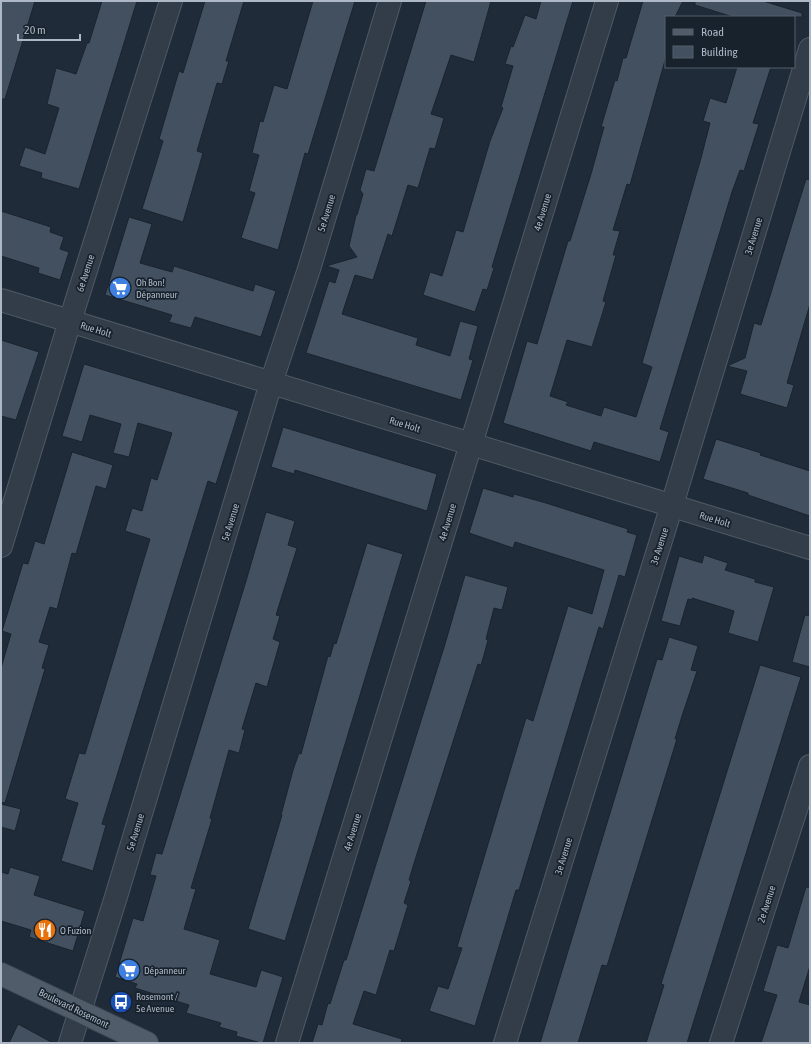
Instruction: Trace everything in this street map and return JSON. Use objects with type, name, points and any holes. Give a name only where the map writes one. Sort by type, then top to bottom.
[{"type":"main road","name":"Boulevard Rosemont","points":[[1,974],[148,1043]]},
{"type":"street","name":"6e Avenue","points":[[1,546],[70,321],[172,1]]},
{"type":"street","name":"5e Avenue","points":[[70,1043],[271,383],[309,268],[390,1]]},
{"type":"street","name":"4e Avenue","points":[[287,1043],[607,1]]},
{"type":"street","name":"3e Avenue","points":[[505,1043],[672,505],[810,49]]},
{"type":"street","name":"Rue Holt","points":[[1,300],[810,548]]},
{"type":"street","name":"2e Avenue","points":[[721,1043],[810,766]]},
{"type":"building","points":[[1,1],[35,1],[5,99],[1,99]]},
{"type":"building","points":[[102,1],[137,1],[79,189],[41,178],[42,173],[19,166],[25,147],[45,154],[59,108],[47,104],[56,68],[76,74],[87,43],[89,43]]},
{"type":"building","points":[[205,1],[244,1],[226,61],[229,61],[222,84],[217,83],[197,151],[203,153],[183,222],[142,209],[163,141],[159,139],[179,71],[183,73]]},
{"type":"building","points":[[313,1],[355,1],[308,154],[305,153],[278,250],[241,238],[255,193],[249,191],[259,155],[252,153],[260,121],[263,122],[274,85],[287,89]]},
{"type":"building","points":[[426,1],[491,1],[474,62],[451,55],[431,114],[444,118],[435,149],[430,148],[418,188],[408,185],[392,236],[388,234],[373,280],[355,275],[342,314],[418,338],[416,345],[450,356],[460,321],[478,326],[469,359],[473,360],[461,400],[306,353],[329,281],[335,283],[339,270],[326,266],[357,257],[349,246],[356,215],[363,194],[360,190],[366,169],[374,171]]},
{"type":"building","points":[[541,1],[573,1],[492,267],[494,268],[487,290],[483,289],[475,312],[423,295],[430,272],[442,276],[456,230],[463,232],[490,141],[503,108],[501,107],[513,66],[505,64],[511,46],[513,47],[525,15],[536,19]]},
{"type":"building","points":[[643,1],[683,1],[676,16],[665,16],[665,61],[630,185],[627,184],[613,230],[620,231],[613,255],[616,255],[603,301],[606,302],[592,347],[567,340],[550,396],[568,402],[566,405],[601,416],[604,407],[636,417],[652,367],[642,363],[710,123],[703,121],[710,98],[726,103],[737,68],[771,68],[753,123],[759,124],[744,171],[740,170],[732,192],[660,429],[669,432],[660,462],[594,442],[591,451],[503,423],[527,341],[537,344],[568,241],[570,241],[591,174],[604,127],[601,127],[615,80],[617,81],[623,58],[626,58]]},
{"type":"building","points":[[695,1],[763,1],[802,13],[802,17],[730,16],[695,5]]},
{"type":"building","points":[[806,179],[810,180],[810,304],[787,383],[794,385],[787,408],[740,394],[747,371],[727,366],[745,358],[754,323],[761,325]]},
{"type":"building","points":[[1,211],[51,227],[50,232],[64,237],[60,249],[69,252],[60,280],[38,273],[39,268],[1,256]]},
{"type":"building","points":[[129,217],[152,224],[140,263],[172,272],[174,266],[253,291],[255,284],[276,291],[261,337],[195,317],[191,328],[169,322],[172,315],[105,295]]},
{"type":"building","points":[[1,340],[39,352],[16,420],[1,416]]},
{"type":"building","points":[[84,364],[239,411],[216,484],[208,481],[102,824],[106,825],[93,871],[61,861],[78,803],[65,799],[79,753],[85,754],[150,539],[125,531],[132,508],[142,511],[151,478],[157,480],[172,433],[138,423],[129,457],[113,453],[121,424],[90,415],[82,442],[62,436]]},
{"type":"building","points":[[283,427],[437,474],[427,511],[295,470],[294,474],[271,467]]},
{"type":"building","points":[[716,439],[761,453],[760,455],[810,471],[810,516],[748,495],[748,493],[703,479]]},
{"type":"building","points":[[72,452],[113,465],[106,489],[96,486],[76,554],[72,553],[57,609],[50,607],[39,642],[49,645],[42,668],[45,669],[5,803],[1,802],[1,668],[11,634],[2,631],[23,563],[28,564],[35,541],[44,544]]},
{"type":"building","points":[[483,488],[513,497],[514,494],[546,503],[628,529],[627,532],[637,535],[625,577],[619,575],[603,629],[599,627],[519,890],[516,890],[475,1026],[429,1011],[438,986],[448,989],[462,948],[457,947],[526,718],[533,721],[568,606],[592,614],[604,570],[515,542],[513,548],[469,533]]},
{"type":"building","points":[[266,512],[295,521],[288,545],[297,548],[276,615],[280,616],[273,639],[280,642],[267,687],[256,683],[242,729],[245,730],[239,753],[229,750],[210,818],[212,819],[191,888],[196,889],[184,929],[220,940],[210,974],[256,987],[261,970],[283,977],[263,1043],[261,1043],[236,1036],[237,1032],[219,1027],[221,1023],[186,1013],[189,1005],[135,988],[137,984],[115,977],[133,918],[143,921],[156,876],[150,875],[156,853],[162,854]]},
{"type":"building","points":[[367,543],[403,554],[285,941],[248,929],[282,815],[293,770],[299,753],[301,754],[328,656],[330,657],[334,643],[336,644]]},
{"type":"building","points":[[704,555],[728,563],[725,570],[755,579],[755,582],[774,587],[758,642],[728,633],[734,611],[692,598],[692,600],[688,599],[680,626],[661,621],[679,556],[702,563]]},
{"type":"building","points":[[465,575],[508,587],[502,610],[494,608],[486,639],[488,640],[481,665],[478,664],[416,857],[409,880],[411,881],[404,903],[408,905],[394,951],[390,950],[376,995],[364,991],[353,1024],[402,1039],[401,1043],[312,1043],[318,1024],[322,1025],[328,1003],[330,1004],[344,960],[346,960],[445,644]]},
{"type":"building","points":[[805,615],[810,616],[810,667],[792,662]]},
{"type":"building","points":[[669,637],[698,646],[691,670],[697,671],[682,716],[675,739],[677,739],[607,966],[602,965],[578,1043],[540,1043],[657,659],[662,660]]},
{"type":"building","points":[[760,665],[801,677],[687,1043],[646,1043],[664,985],[661,984]]},
{"type":"building","points":[[1,804],[21,809],[15,831],[1,827]]},
{"type":"building","points":[[10,867],[40,876],[34,895],[85,911],[73,951],[29,937],[31,930],[1,921],[1,872],[8,874]]},
{"type":"building","points":[[806,887],[810,888],[810,966],[799,1002],[810,1005],[810,1043],[761,1043],[777,995],[763,991],[777,945],[788,948]]},
{"type":"building","points":[[18,1024],[53,1043],[9,1043]]},
{"type":"place","name":"Oh Bon! Dépanneur","points":[[120,288]]},
{"type":"place","name":"O Fuzion","points":[[45,930]]},
{"type":"place","name":"Dépanneur","points":[[129,970]]},
{"type":"place","name":"Rosemont / 5e Avenue","points":[[121,1002]]}]
